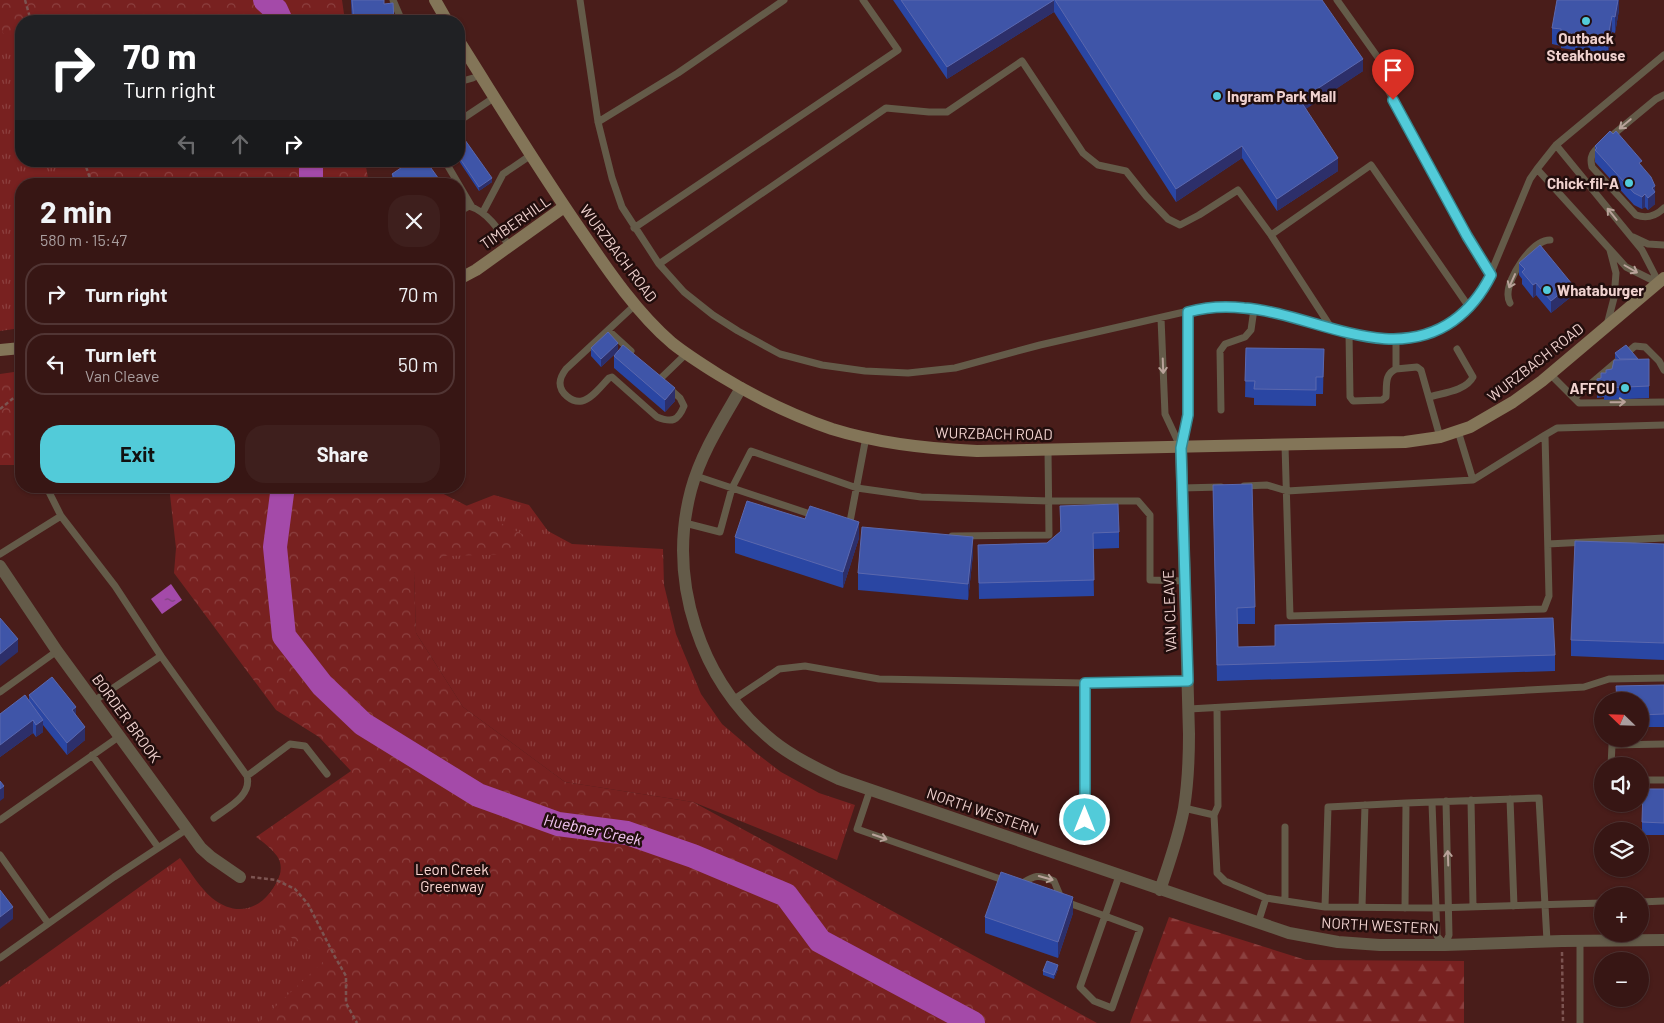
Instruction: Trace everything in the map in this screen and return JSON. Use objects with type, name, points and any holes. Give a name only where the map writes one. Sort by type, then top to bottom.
[{"type":"main road","points":[[436,0],[444,15]]},
{"type":"main road","name":"WURZBACH ROAD","points":[[465,50],[564,207],[611,274],[635,305],[672,343],[741,388],[832,429],[931,449],[977,451],[1181,448],[1405,442],[1440,437],[1470,427],[1514,402],[1662,284]]},
{"type":"main road","name":"TIMBERHILL","points":[[465,276],[564,207]]},
{"type":"main road","points":[[0,350],[15,349]]},
{"type":"street","name":"NORTH WESTERN","points":[[741,388],[709,442],[691,490],[685,523],[683,565],[686,590],[691,615],[699,639],[710,662],[733,700],[754,724],[794,756],[831,775],[870,790],[1289,933],[1338,942],[1380,945],[1445,945],[1580,940],[1662,942]]},
{"type":"street","name":"VAN CLEAVE","points":[[1160,890],[1175,845],[1184,808],[1188,772],[1189,709],[1181,448]]},
{"type":"street","name":"BORDER BROOK","points":[[0,566],[57,651],[201,848],[211,858],[240,877]]},
{"type":"lane","points":[[393,0],[399,15]]},
{"type":"lane","points":[[580,0],[598,122],[612,178],[622,207],[659,264],[684,292],[713,315],[750,339],[780,354],[822,365],[865,371],[908,373],[955,368],[1040,345],[1206,308],[1254,310],[1371,338],[1411,338],[1430,334],[1446,325],[1469,307],[1485,287],[1530,178],[1556,145],[1664,55]]},
{"type":"lane","points":[[598,122],[678,73],[784,0]]},
{"type":"lane","points":[[634,228],[898,50],[863,0]]},
{"type":"lane","points":[[1336,0],[1379,59],[1387,88],[1467,236],[1491,275]]},
{"type":"lane","points":[[659,264],[886,108],[947,112],[1022,62],[1084,153],[1098,165],[1126,171],[1168,219],[1180,225],[1199,216],[1238,190],[1271,234],[1332,329]]},
{"type":"lane","points":[[465,80],[474,78]]},
{"type":"lane","points":[[1664,95],[1656,99],[1592,152],[1590,160],[1592,167],[1636,215],[1643,217],[1652,216],[1664,208]]},
{"type":"lane","points":[[465,116],[495,97]]},
{"type":"lane","points":[[1556,145],[1642,250],[1662,284]]},
{"type":"lane","points":[[483,212],[503,174],[531,155]]},
{"type":"lane","points":[[1271,234],[1371,165],[1469,307]]},
{"type":"lane","points":[[449,167],[455,178]]},
{"type":"lane","points":[[1537,168],[1626,267],[1662,284]]},
{"type":"lane","points":[[465,195],[472,207],[483,212],[510,246]]},
{"type":"lane","points":[[465,209],[472,207]]},
{"type":"lane","points":[[1630,235],[1648,244],[1664,245]]},
{"type":"lane","points":[[1510,303],[1509,288],[1521,261],[1540,242],[1550,240]]},
{"type":"lane","points":[[1606,327],[1614,298],[1616,273],[1609,247]]},
{"type":"lane","points":[[635,305],[566,369],[561,376],[560,384],[563,393],[571,399],[582,401],[609,378],[612,378],[657,417],[666,420],[675,419],[681,415],[684,406],[680,398],[654,373]]},
{"type":"lane","points":[[1221,410],[1220,351],[1225,344],[1245,337],[1251,330],[1254,310]]},
{"type":"lane","points":[[1181,448],[1188,415],[1188,312]]},
{"type":"lane","points":[[1161,318],[1165,414],[1181,448]]},
{"type":"lane","points":[[608,330],[634,354]]},
{"type":"lane","points":[[1349,333],[1350,398],[1353,401],[1382,400],[1386,397],[1387,375],[1389,371],[1396,368],[1418,367],[1421,370],[1440,437]]},
{"type":"lane","points":[[1396,339],[1396,368]]},
{"type":"lane","points":[[1574,398],[1635,346],[1644,347],[1659,361],[1664,370]]},
{"type":"lane","points":[[1428,397],[1464,387],[1470,382],[1473,377],[1458,349]]},
{"type":"lane","points":[[660,379],[686,353]]},
{"type":"lane","points":[[1550,374],[1579,403],[1664,402]]},
{"type":"lane","points":[[1239,486],[1267,485],[1287,491],[1473,480],[1557,428],[1664,425]]},
{"type":"lane","points":[[1458,431],[1473,480]]},
{"type":"lane","points":[[1285,445],[1290,616],[1544,609],[1549,596],[1545,435]]},
{"type":"lane","points":[[849,527],[866,436]]},
{"type":"lane","points":[[940,536],[1049,535],[1048,450]]},
{"type":"lane","points":[[685,523],[720,532],[732,488],[751,451],[857,488],[921,497],[1049,501],[1138,501],[1150,515],[1150,580],[1184,581]]},
{"type":"lane","points":[[696,476],[823,518]]},
{"type":"lane","points":[[1182,488],[1229,486]]},
{"type":"lane","points":[[50,493],[62,516],[115,586],[161,656],[247,776],[249,784],[245,794],[214,818]]},
{"type":"lane","points":[[0,554],[62,516]]},
{"type":"lane","points":[[840,524],[858,528]]},
{"type":"lane","points":[[1548,544],[1664,538]]},
{"type":"lane","points":[[0,692],[57,651]]},
{"type":"lane","points":[[94,701],[161,656]]},
{"type":"lane","points":[[733,700],[779,669],[805,666],[879,679],[1085,683],[1188,681]]},
{"type":"lane","points":[[1189,709],[1584,687],[1609,679],[1664,678]]},
{"type":"lane","points":[[1085,683],[1085,820]]},
{"type":"lane","points":[[1217,708],[1218,806],[1214,815],[1217,873],[1225,881],[1266,898],[1325,907],[1435,908],[1594,904]]},
{"type":"lane","points":[[0,820],[120,736]]},
{"type":"lane","points":[[247,776],[290,744],[305,746],[328,774]]},
{"type":"lane","points":[[1611,757],[1612,745],[1664,744]]},
{"type":"lane","points":[[95,753],[160,846]]},
{"type":"lane","points":[[1649,780],[1664,780]]},
{"type":"lane","points":[[870,790],[857,829],[1031,890]]},
{"type":"lane","points":[[1325,907],[1328,807],[1539,798],[1547,941]]},
{"type":"lane","points":[[1510,799],[1514,906]]},
{"type":"lane","points":[[1471,800],[1473,906]]},
{"type":"lane","points":[[1432,802],[1437,936],[1445,945],[1449,935],[1450,907],[1446,801]]},
{"type":"lane","points":[[1405,908],[1406,803]]},
{"type":"lane","points":[[1362,907],[1364,805]]},
{"type":"lane","points":[[1184,808],[1214,815]]},
{"type":"lane","points":[[1285,827],[1285,901]]},
{"type":"lane","points":[[0,958],[48,923],[187,829]]},
{"type":"lane","points":[[0,855],[48,923]]},
{"type":"lane","points":[[1019,886],[1035,876],[1045,877],[1054,881],[1062,901]]},
{"type":"lane","points":[[1054,898],[1105,916],[1140,929],[1112,1008],[1094,1001],[1080,987],[1105,916],[1119,876]]},
{"type":"lane","points":[[1258,923],[1266,898]]},
{"type":"lane","points":[[1649,902],[1664,901]]},
{"type":"lane","points":[[1580,940],[1580,1023]]},
{"type":"path","points":[[25,0],[29,15]]},
{"type":"path","points":[[0,409],[15,397]]},
{"type":"path","points":[[240,877],[260,877],[276,880],[294,889],[308,904],[346,976],[346,1003],[356,1023]]},
{"type":"path","points":[[1562,941],[1563,1023]]},
{"type":"green space","points":[[0,0],[15,15],[15,167],[125,167],[125,178],[15,178],[15,329],[0,331]]},
{"type":"green space","points":[[0,0],[342,0],[344,15],[15,15],[15,57],[0,27]]},
{"type":"green space","points":[[71,167],[366,167],[368,178],[76,178]]},
{"type":"green space","points":[[15,372],[15,465],[0,465],[0,374]]},
{"type":"green space","name":"Leon Creek Greenway","points":[[170,493],[442,493],[524,535],[523,554],[444,556],[414,573],[416,633],[463,707],[565,782],[693,802],[1097,1023],[258,1023],[326,959],[282,932],[266,898],[279,879],[280,862],[273,851],[256,837],[351,771],[319,737],[276,710],[174,573],[176,548]]},
{"type":"green space","points":[[494,495],[529,505],[548,531],[572,544],[663,549],[664,585],[676,634],[701,694],[722,724],[781,772],[819,793],[855,805],[837,860],[693,802],[565,782],[463,707],[416,633],[414,573],[466,506]]},
{"type":"green space","points":[[180,858],[212,898],[234,909],[244,909],[262,901],[270,893],[281,872],[510,1023],[0,1023],[0,987]]},
{"type":"green space","points":[[1169,917],[1306,960],[1464,961],[1464,1023],[1130,1023]]},
{"type":"water","points":[[171,584],[182,600],[162,614],[151,599]]},
{"type":"building","points":[[352,0],[384,0],[384,4],[393,3],[394,15],[353,15]]},
{"type":"building","points":[[901,0],[1054,0],[947,67]]},
{"type":"building","name":"Ingram Park Mall","points":[[1055,0],[1322,0],[1363,59],[1300,100],[1338,158],[1277,199],[1242,146],[1176,189]]},
{"type":"building","points":[[1557,0],[1618,0],[1615,17],[1612,16],[1608,37],[1561,32],[1561,29],[1552,28]]},
{"type":"building","name":"Chick-fil-A","points":[[1610,131],[1613,134],[1616,131],[1642,161],[1639,163],[1651,177],[1655,186],[1652,188],[1655,192],[1648,198],[1645,194],[1642,197],[1634,193],[1595,150],[1597,148],[1595,146]]},
{"type":"building","points":[[465,140],[492,178],[479,187],[465,166]]},
{"type":"building","points":[[402,167],[430,167],[438,178],[395,178],[392,174]]},
{"type":"building","points":[[1540,245],[1572,284],[1551,301],[1536,283],[1533,285],[1522,272],[1525,269],[1519,263]]},
{"type":"building","points":[[608,332],[618,343],[601,359],[591,348]]},
{"type":"building","points":[[623,345],[675,388],[665,400],[614,356]]},
{"type":"building","points":[[1626,345],[1638,359],[1620,359],[1615,353]]},
{"type":"building","points":[[1246,348],[1324,349],[1323,377],[1316,377],[1316,390],[1254,389],[1255,381],[1245,381]]},
{"type":"building","points":[[1649,359],[1649,386],[1604,388],[1604,385],[1597,385],[1597,379],[1601,378],[1601,373],[1606,373],[1606,370],[1612,369],[1614,360]]},
{"type":"building","points":[[1252,484],[1255,607],[1237,608],[1238,647],[1275,646],[1275,625],[1553,618],[1555,655],[1217,665],[1213,485]]},
{"type":"building","points":[[747,501],[805,519],[810,506],[859,522],[843,572],[735,537]]},
{"type":"building","points":[[1118,504],[1119,532],[1093,533],[1094,580],[979,583],[978,545],[1047,543],[1061,531],[1060,506]]},
{"type":"building","points":[[862,527],[973,537],[968,584],[858,573]]},
{"type":"building","points":[[1575,541],[1664,544],[1664,643],[1571,640]]},
{"type":"building","points":[[0,618],[18,639],[0,654]]},
{"type":"building","points":[[52,677],[76,707],[72,710],[85,727],[67,743],[29,695]]},
{"type":"building","points":[[1664,685],[1664,714],[1649,715],[1649,692],[1616,692],[1616,686]]},
{"type":"building","points":[[25,695],[43,720],[36,725],[33,720],[0,745],[0,714]]},
{"type":"building","points":[[0,781],[4,786],[0,789]]},
{"type":"building","points":[[1649,789],[1664,789],[1664,823],[1642,822],[1642,812],[1649,812]]},
{"type":"building","points":[[1001,872],[1073,897],[1058,942],[985,917]]},
{"type":"building","points":[[0,890],[13,907],[0,917]]},
{"type":"building","points":[[1047,961],[1058,965],[1054,975],[1043,971]]},
{"type":"waterway","name":"Huebner Creek","points":[[265,0],[276,10],[278,15]]},
{"type":"waterway","name":"Huebner Creek","points":[[311,167],[311,178]]},
{"type":"waterway","name":"Huebner Creek","points":[[282,493],[275,547],[284,636],[322,685],[363,724],[478,795],[558,824],[627,833],[693,856],[786,895],[820,941],[973,1023]]},
{"type":"place","name":"Outback Steakhouse","points":[[1586,21]]},
{"type":"place","name":"Ingram Park Mall","points":[[1217,96]]},
{"type":"place","name":"Chick-fil-A","points":[[1629,183]]},
{"type":"place","name":"Whataburger","points":[[1547,290]]},
{"type":"place","name":"AFFCU","points":[[1625,388]]},
{"type":"route","points":[[1085,820],[1085,683],[1188,681],[1181,448],[1188,415],[1188,312],[1206,308],[1244,308],[1286,316],[1371,338],[1411,338],[1430,334],[1458,317],[1475,300],[1491,275],[1467,236],[1393,100]]}]
